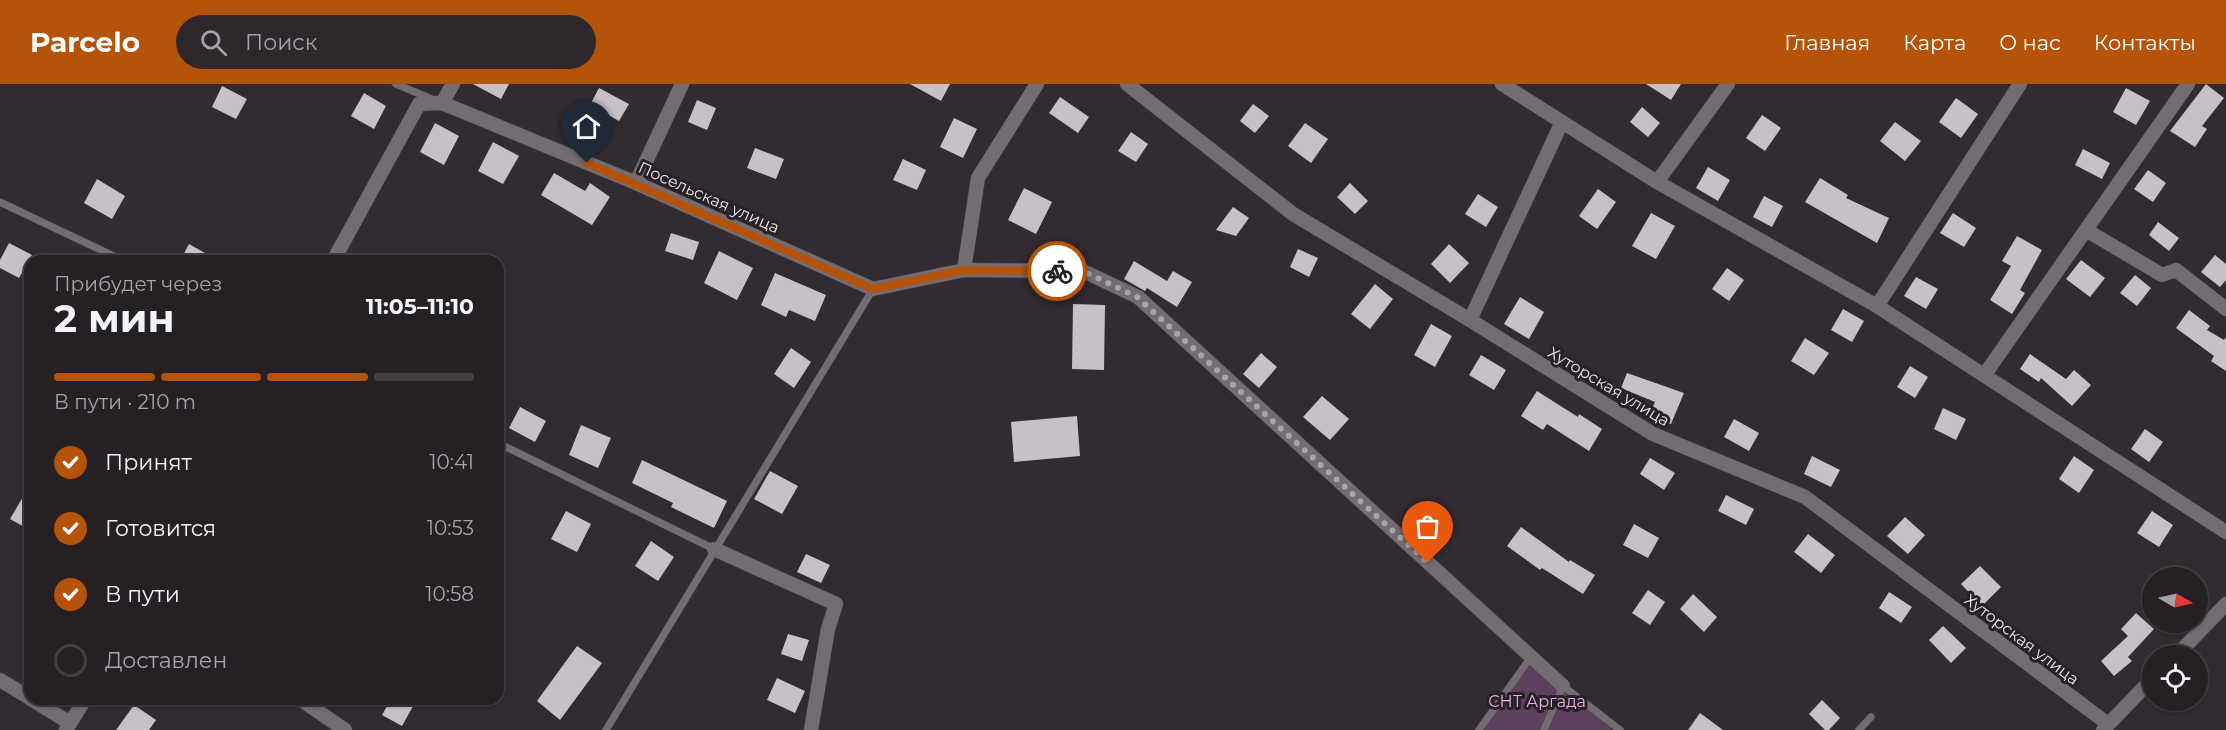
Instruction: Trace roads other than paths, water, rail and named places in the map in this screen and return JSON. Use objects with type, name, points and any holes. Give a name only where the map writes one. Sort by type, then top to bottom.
[{"type":"street","points":[[336,255],[419,104],[442,103],[453,84]]},
{"type":"street","points":[[636,183],[682,84]]},
{"type":"street","points":[[964,270],[978,178],[1037,84]]},
{"type":"street","name":"Хуторская улица","points":[[1127,84],[1293,214],[1470,320],[1653,434],[1805,497],[2106,727]]},
{"type":"street","points":[[1502,84],[1657,182],[1877,306],[2226,532]]},
{"type":"street","points":[[1657,182],[1728,84]]},
{"type":"street","points":[[1877,306],[2020,84]]},
{"type":"street","points":[[1985,374],[2188,84]]},
{"type":"street","name":"Посельская улица","points":[[442,103],[636,183],[873,289]]},
{"type":"street","points":[[1470,320],[1562,122]]},
{"type":"street","points":[[2086,230],[2162,274],[2176,270],[2226,309]]},
{"type":"street","points":[[873,289],[964,270],[1083,271],[1137,297],[1563,686]]},
{"type":"street","points":[[714,549],[836,604],[828,629],[811,730]]},
{"type":"street","points":[[2187,645],[2224,610]]},
{"type":"street","points":[[0,680],[24,695]]},
{"type":"street","points":[[2106,727],[2142,689]]},
{"type":"street","points":[[39,705],[68,726],[81,705]]},
{"type":"street","points":[[309,705],[345,730]]},
{"type":"lane","name":"Посельская улица","points":[[396,84],[442,103]]},
{"type":"lane","points":[[0,202],[110,255]]},
{"type":"lane","points":[[606,730],[873,289]]},
{"type":"lane","points":[[504,446],[714,549]]},
{"type":"lane","points":[[1479,730],[1531,657]]},
{"type":"lane","points":[[1544,730],[1563,686],[1620,730]]},
{"type":"lane","points":[[1859,730],[1871,717]]},
{"type":"park label","name":"СНТ Аргада","points":[[1537,701]]}]
